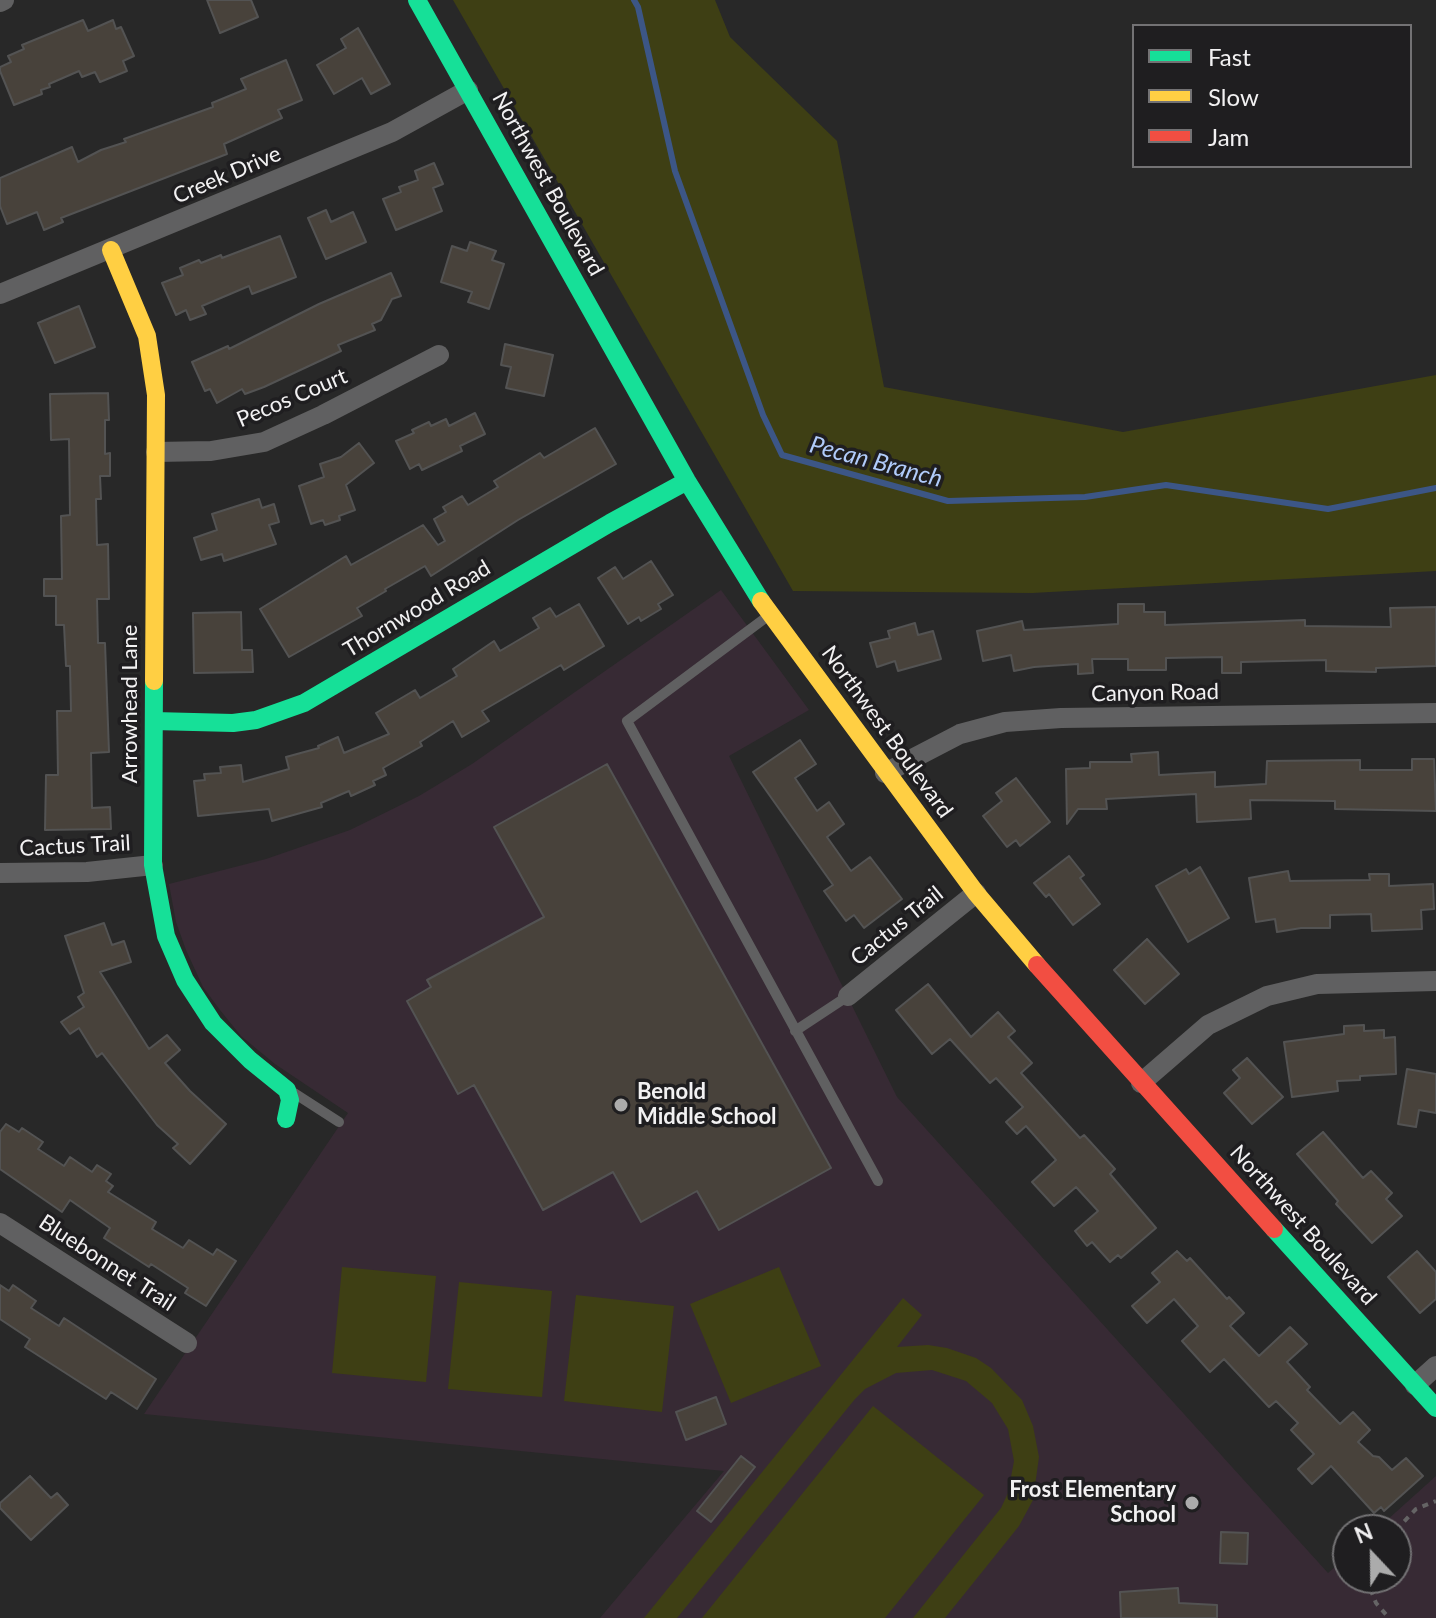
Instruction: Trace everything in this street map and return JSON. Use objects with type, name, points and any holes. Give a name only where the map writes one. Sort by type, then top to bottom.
[{"type":"street","name":"Northwest Boulevard","points":[[417,0],[687,481],[770,615],[976,893],[1053,985],[1436,1408]]},
{"type":"street","name":"Creek Drive","points":[[0,294],[392,132],[468,90]]},
{"type":"street","name":"Arrowhead Lane","points":[[111,250],[147,336],[156,395],[153,865],[166,936],[185,980],[213,1023],[283,1086]]},
{"type":"street","name":"Pecos Court","points":[[156,452],[211,451],[264,442],[439,355]]},
{"type":"street","name":"Thornwood Road","points":[[154,721],[233,723],[256,720],[304,703],[687,481]]},
{"type":"street","name":"Canyon Road","points":[[885,773],[960,734],[1005,722],[1061,718],[1436,713]]},
{"type":"street","name":"Cactus Trail","points":[[0,873],[87,872],[153,865]]},
{"type":"street","name":"Cactus Trail","points":[[848,996],[976,893]]},
{"type":"street","points":[[1141,1083],[1208,1025],[1267,996],[1317,984],[1436,981]]},
{"type":"street","points":[[283,1086],[290,1100],[286,1119]]},
{"type":"street","name":"Bluebonnet Trail","points":[[0,1223],[187,1343]]},
{"type":"street","points":[[1415,1385],[1436,1366]]},
{"type":"lane","points":[[770,615],[627,721],[878,1181]]},
{"type":"lane","points":[[795,1031],[848,996]]},
{"type":"lane","points":[[283,1086],[339,1122]]},
{"type":"path","points":[[1411,1514],[1436,1501]]},
{"type":"path","points":[[1372,1594],[1389,1618]]},
{"type":"shaded area","points":[[453,0],[715,0],[730,37],[837,141],[884,387],[1123,432],[1436,375],[1436,571],[1032,593],[793,591]]},
{"type":"shaded area","name":"Benold Middle School","points":[[721,590],[809,710],[729,756],[897,1097],[1328,1573],[1332,1570],[1332,1594],[1412,1594],[1412,1514],[1394,1514],[1436,1476],[1436,1618],[600,1618],[724,1471],[144,1414],[348,1113],[275,1064],[241,1036],[220,1010],[203,987],[186,950],[176,922],[169,884],[266,859],[350,830],[419,796],[472,764]]},
{"type":"shaded area","points":[[342,1267],[436,1276],[426,1382],[332,1373]]},
{"type":"shaded area","points":[[779,1267],[821,1366],[731,1403],[690,1304]]},
{"type":"shaded area","points":[[459,1282],[552,1291],[542,1397],[448,1389]]},
{"type":"shaded area","points":[[576,1295],[674,1306],[662,1412],[564,1401]]},
{"type":"shaded area","points":[[903,1298],[922,1315],[897,1347],[928,1345],[947,1348],[976,1358],[991,1368],[1022,1400],[1033,1426],[1039,1457],[1033,1500],[1019,1526],[945,1618],[913,1618],[1001,1508],[1008,1493],[1014,1461],[1008,1429],[992,1403],[966,1381],[932,1370],[896,1373],[865,1389],[677,1618],[644,1618]]},
{"type":"shaded area","points":[[873,1406],[984,1495],[885,1618],[702,1618]]},
{"type":"building","points":[[207,0],[251,0],[258,17],[220,33]]},
{"type":"building","points":[[83,20],[88,31],[113,20],[116,29],[121,27],[134,56],[123,61],[127,71],[100,82],[95,72],[82,77],[79,71],[49,84],[50,87],[41,90],[42,94],[14,105],[0,71],[0,67],[11,62],[8,56],[24,49],[22,45]]},
{"type":"building","points":[[358,28],[390,84],[371,94],[362,78],[334,94],[317,65],[346,48],[341,39]]},
{"type":"building","points":[[286,60],[302,100],[278,110],[282,118],[224,144],[227,154],[61,218],[63,222],[44,230],[37,212],[7,224],[0,206],[0,178],[72,147],[78,162],[126,142],[124,139],[213,107],[212,103],[246,89],[241,79]]},
{"type":"building","points":[[434,163],[443,184],[433,188],[442,211],[396,230],[383,199],[401,192],[399,187],[418,180],[415,171]]},
{"type":"building","points":[[326,210],[331,222],[353,212],[366,242],[326,259],[308,218]]},
{"type":"building","points":[[280,236],[296,277],[252,294],[249,286],[202,306],[206,314],[190,320],[186,310],[176,315],[162,283],[183,275],[180,268],[199,260],[201,263],[221,255],[222,258]]},
{"type":"building","points":[[470,242],[496,251],[492,260],[504,264],[489,309],[468,302],[472,292],[441,282],[452,246],[467,251]]},
{"type":"building","points":[[391,273],[401,296],[392,299],[381,320],[372,324],[375,330],[338,345],[341,351],[245,394],[242,389],[217,403],[210,389],[205,391],[192,362],[228,346],[229,349],[319,304]]},
{"type":"building","points":[[79,306],[95,347],[55,363],[38,323]]},
{"type":"building","points":[[505,344],[553,355],[544,396],[506,388],[511,367],[501,365]]},
{"type":"building","points":[[108,393],[105,454],[110,453],[110,476],[100,476],[101,499],[96,499],[97,545],[108,544],[109,599],[97,599],[98,643],[105,643],[109,752],[91,753],[92,808],[110,807],[111,829],[45,830],[46,775],[58,775],[57,711],[71,711],[70,666],[66,666],[64,625],[56,625],[56,596],[44,596],[44,579],[62,579],[61,516],[70,515],[69,439],[51,440],[50,394]]},
{"type":"building","points":[[475,413],[485,434],[460,446],[462,451],[422,470],[419,464],[410,469],[396,441],[429,422],[431,426],[446,419],[449,426]]},
{"type":"building","points":[[595,428],[616,464],[518,520],[431,576],[425,566],[385,589],[357,608],[362,616],[289,657],[260,609],[346,556],[351,565],[423,525],[438,545],[445,541],[434,519],[446,512],[443,507],[462,496],[468,505],[498,487],[494,481],[540,453],[544,458]]},
{"type":"building","points":[[359,443],[374,463],[346,485],[355,510],[325,525],[323,520],[311,524],[299,486],[324,477],[320,464],[341,457]]},
{"type":"building","points":[[259,499],[262,508],[274,504],[279,522],[269,525],[276,544],[224,561],[222,554],[201,560],[194,538],[217,530],[212,514]]},
{"type":"building","points":[[651,561],[673,595],[658,604],[661,609],[641,621],[639,617],[628,624],[598,578],[615,567],[623,579]]},
{"type":"building","points":[[579,604],[604,646],[564,670],[561,665],[482,711],[489,721],[462,737],[453,721],[420,742],[422,746],[383,768],[386,775],[373,781],[375,785],[351,796],[349,791],[321,803],[322,807],[272,821],[269,809],[198,816],[194,781],[205,780],[204,774],[221,773],[220,767],[241,765],[243,782],[289,769],[286,757],[319,748],[338,737],[344,753],[389,734],[376,713],[415,690],[420,698],[457,676],[453,669],[494,641],[500,651],[539,628],[533,618],[550,608],[556,617]]},
{"type":"building","points":[[1118,604],[1144,604],[1144,612],[1165,612],[1165,625],[1305,620],[1305,626],[1391,627],[1390,608],[1436,607],[1436,666],[1376,668],[1376,672],[1326,671],[1326,660],[1241,662],[1241,673],[1222,673],[1222,657],[1166,658],[1166,670],[1128,670],[1128,659],[1092,659],[1093,673],[1078,674],[1078,664],[1014,671],[1011,655],[983,661],[977,631],[1022,621],[1024,630],[1118,624]]},
{"type":"building","points":[[241,612],[242,650],[252,650],[253,672],[194,673],[193,613]]},
{"type":"building","points":[[915,623],[918,635],[933,631],[941,659],[898,671],[895,661],[877,667],[870,643],[890,638],[888,631]]},
{"type":"building","points":[[800,740],[816,764],[795,778],[817,811],[829,802],[844,824],[827,837],[851,871],[870,857],[902,899],[864,928],[854,915],[846,921],[824,891],[833,885],[753,772]]},
{"type":"building","points":[[1158,752],[1159,775],[1215,772],[1215,787],[1266,784],[1267,761],[1360,760],[1360,770],[1412,770],[1412,759],[1434,759],[1436,811],[1335,809],[1335,801],[1250,800],[1251,819],[1197,822],[1196,794],[1106,799],[1107,809],[1078,809],[1067,824],[1066,769],[1090,768],[1090,762],[1132,762],[1131,754]]},
{"type":"building","points":[[607,764],[831,1168],[719,1230],[697,1191],[641,1222],[613,1172],[543,1210],[474,1085],[458,1094],[407,1001],[431,987],[427,980],[544,917],[494,827]]},
{"type":"building","points":[[1016,778],[1050,822],[1020,846],[1016,840],[1007,847],[983,816],[1002,801],[996,793]]},
{"type":"building","points":[[1069,856],[1084,875],[1080,878],[1100,904],[1073,925],[1049,894],[1046,897],[1034,883]]},
{"type":"building","points":[[1200,867],[1229,918],[1188,942],[1156,886],[1186,869],[1189,874]]},
{"type":"building","points":[[1288,871],[1290,881],[1370,880],[1369,874],[1389,874],[1389,886],[1433,884],[1434,909],[1421,910],[1422,929],[1372,931],[1371,914],[1330,915],[1330,928],[1277,932],[1275,919],[1256,922],[1249,878]]},
{"type":"building","points":[[104,923],[112,945],[124,941],[131,962],[100,972],[149,1049],[167,1035],[180,1050],[165,1063],[226,1124],[190,1164],[173,1148],[178,1144],[157,1125],[102,1053],[97,1057],[79,1028],[70,1034],[61,1022],[84,1007],[78,997],[84,993],[65,936]]},
{"type":"building","points":[[1147,939],[1179,974],[1145,1004],[1114,970]]},
{"type":"building","points":[[928,984],[971,1037],[998,1012],[1015,1031],[1008,1037],[1032,1063],[1021,1073],[1080,1138],[1084,1135],[1115,1169],[1110,1174],[1156,1228],[1121,1258],[1118,1255],[1110,1262],[1092,1242],[1087,1246],[1075,1231],[1098,1211],[1076,1187],[1054,1206],[1032,1182],[1056,1160],[1026,1126],[1017,1134],[1006,1122],[1023,1107],[996,1078],[990,1083],[950,1039],[932,1054],[896,1010]]},
{"type":"building","points":[[1364,1025],[1364,1031],[1384,1030],[1384,1038],[1395,1037],[1396,1074],[1337,1081],[1338,1091],[1292,1097],[1284,1042],[1344,1034],[1344,1026]]},
{"type":"building","points":[[1247,1058],[1283,1097],[1252,1124],[1224,1093],[1240,1078],[1233,1070]]},
{"type":"building","points":[[1407,1069],[1436,1074],[1436,1113],[1419,1110],[1416,1127],[1398,1124]]},
{"type":"building","points":[[6,1124],[19,1132],[22,1128],[43,1142],[38,1149],[64,1166],[70,1157],[92,1172],[97,1165],[111,1174],[106,1181],[113,1186],[108,1192],[156,1222],[152,1229],[183,1248],[189,1240],[213,1255],[217,1249],[236,1261],[206,1306],[185,1293],[188,1288],[104,1238],[110,1228],[70,1200],[62,1212],[0,1169],[0,1132]]},
{"type":"building","points":[[1323,1132],[1363,1178],[1371,1171],[1392,1193],[1386,1199],[1402,1216],[1372,1243],[1297,1154]]},
{"type":"building","points":[[1177,1251],[1187,1261],[1190,1258],[1244,1313],[1230,1326],[1259,1356],[1290,1327],[1307,1344],[1287,1362],[1310,1387],[1307,1390],[1340,1424],[1353,1412],[1370,1430],[1358,1442],[1373,1456],[1379,1457],[1392,1470],[1406,1458],[1423,1476],[1384,1511],[1381,1507],[1374,1513],[1331,1466],[1312,1484],[1298,1469],[1314,1454],[1291,1430],[1298,1423],[1276,1401],[1269,1407],[1224,1359],[1210,1372],[1182,1341],[1198,1326],[1174,1299],[1147,1323],[1132,1306],[1160,1282],[1152,1273]]},
{"type":"building","points":[[1417,1251],[1436,1272],[1436,1299],[1420,1313],[1388,1277]]},
{"type":"building","points":[[0,1285],[9,1291],[13,1285],[36,1301],[31,1308],[59,1326],[64,1318],[156,1379],[137,1409],[111,1392],[106,1399],[25,1347],[30,1339],[0,1319]]},
{"type":"building","points":[[716,1397],[726,1424],[686,1440],[676,1412]]},
{"type":"building","points":[[741,1456],[755,1467],[711,1522],[697,1511]]},
{"type":"building","points":[[30,1476],[51,1498],[57,1493],[68,1505],[31,1540],[0,1508],[0,1503]]},
{"type":"building","points":[[1221,1532],[1248,1533],[1247,1564],[1220,1563]]},
{"type":"building","points":[[1178,1588],[1179,1603],[1217,1605],[1217,1618],[1121,1618],[1120,1592]]},
{"type":"waterway","name":"Pecan Branch","points":[[634,0],[675,171],[763,415],[782,455],[948,501],[1085,497],[1166,485],[1328,509],[1436,488]]},
{"type":"traffic: fast","points":[[417,0],[687,481],[761,601]]},
{"type":"traffic: fast","points":[[154,721],[233,723],[256,720],[304,703],[687,481]]},
{"type":"traffic: fast","points":[[154,681],[153,865],[166,936],[185,980],[213,1023],[250,1060],[287,1090],[290,1100],[286,1119]]},
{"type":"traffic: fast","points":[[1274,1229],[1436,1408]]},
{"type":"traffic: slow","points":[[111,250],[147,336],[156,395],[154,681]]},
{"type":"traffic: slow","points":[[761,601],[976,893],[1037,965]]},
{"type":"traffic: jam","points":[[1037,965],[1274,1229]]},
{"type":"place","name":"Benold Middle School","points":[[621,1105]]},
{"type":"place","name":"Frost Elementary School","points":[[1192,1503]]}]
